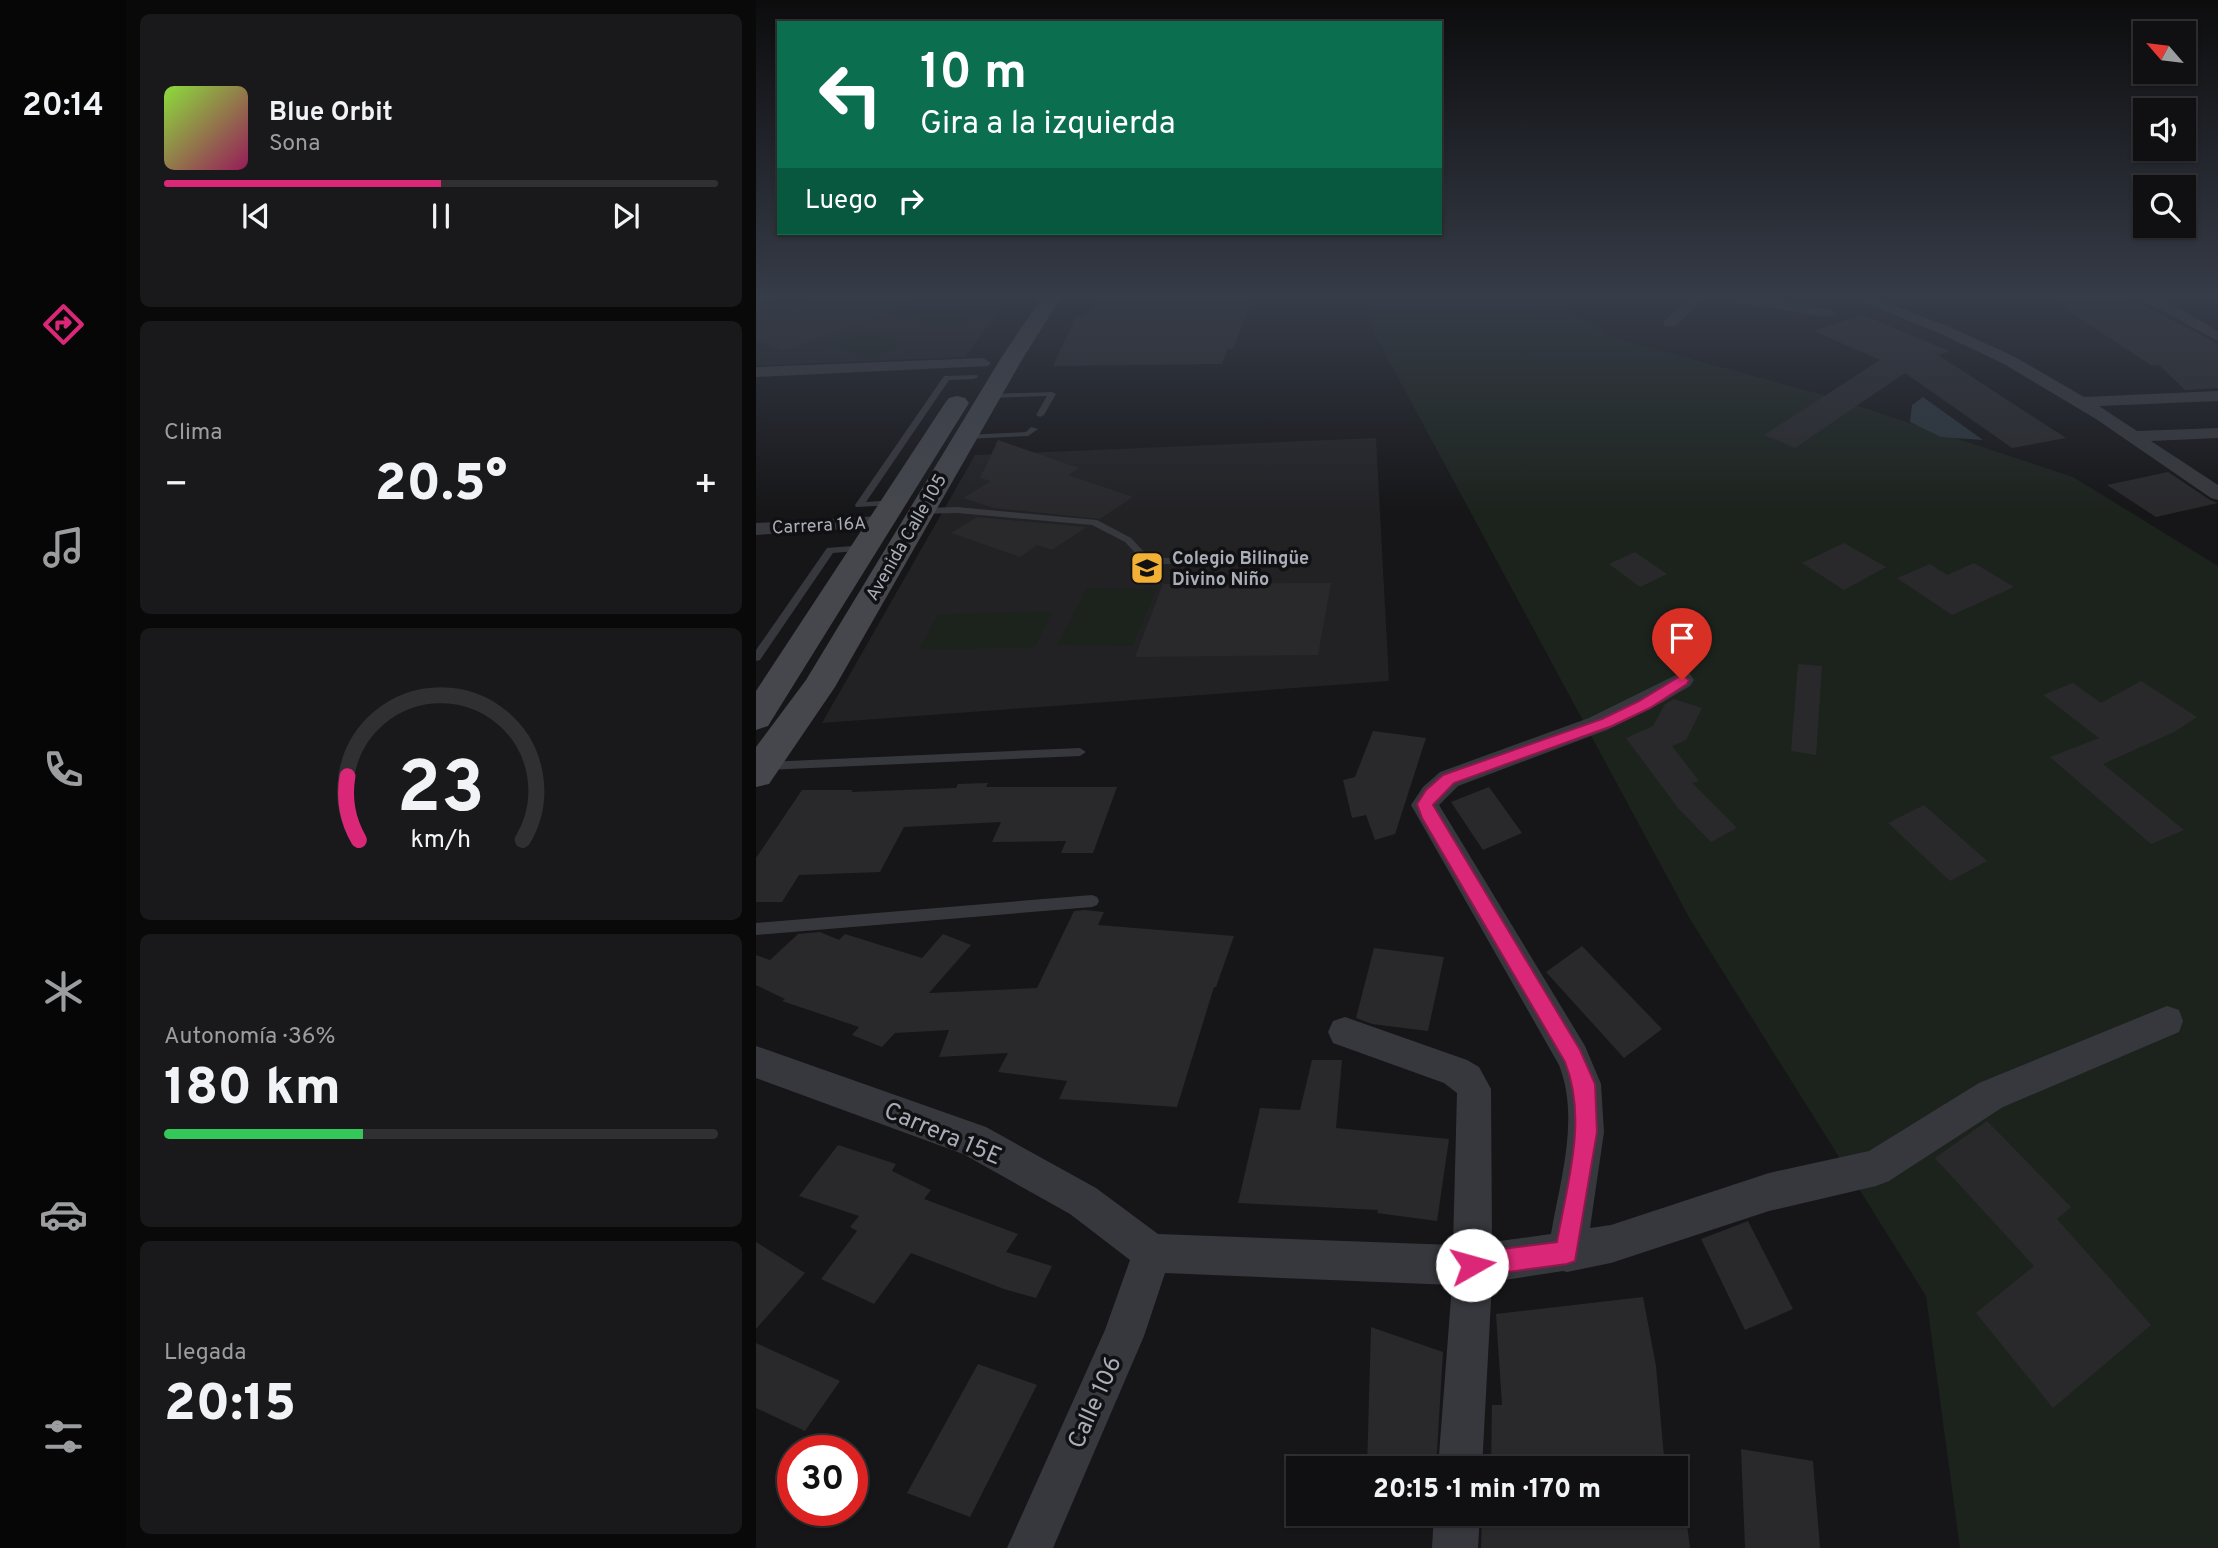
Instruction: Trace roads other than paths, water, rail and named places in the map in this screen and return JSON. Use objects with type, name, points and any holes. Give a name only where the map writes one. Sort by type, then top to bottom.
[{"type":"main road","name":"Avenida Calle 105","points":[[756,718],[887,513],[988,368]]},
{"type":"main road","name":"Avenida Calle 105","points":[[761,761],[818,687],[965,437],[982,379],[991,368]]},
{"type":"street","points":[[2021,368],[2081,402],[2218,494]]},
{"type":"street","points":[[756,373],[982,379]]},
{"type":"street","points":[[2081,402],[2218,396]]},
{"type":"street","points":[[2133,436],[2218,433]]},
{"type":"street","name":"Carrera 16A","points":[[756,529],[887,513]]},
{"type":"street","points":[[1567,1253],[1586,1132],[1584,1084],[1573,1057],[1425,804],[1448,779],[1607,722],[1645,705],[1682,680]]},
{"type":"street","points":[[1152,1253],[1401,1265],[1472,1265],[1567,1253],[1611,1244],[1769,1192],[1875,1168],[1990,1095],[2167,1021]]},
{"type":"street","points":[[1345,1031],[1455,1071],[1474,1088],[1472,1265],[1461,1456]]},
{"type":"street","name":"Carrera 15E","points":[[756,1062],[973,1140],[1083,1201],[1152,1253]]},
{"type":"street","name":"Calle 106","points":[[1030,1548],[1123,1336],[1152,1253]]},
{"type":"street","points":[[1455,1548],[1456,1526]]},
{"type":"lane","points":[[982,379],[1052,394],[1040,415]]},
{"type":"lane","points":[[965,437],[1028,434],[1034,429]]},
{"type":"lane","points":[[921,511],[957,510],[1094,522],[1128,540],[1143,556],[1158,561],[1189,561],[1223,555]]},
{"type":"lane","points":[[756,657],[830,550],[865,548]]},
{"type":"lane","points":[[761,761],[1080,751]]},
{"type":"lane","points":[[756,929],[1091,901]]},
{"type":"place","name":"Colegio Bilingüe Divino Niño","points":[[1147,568]]}]
